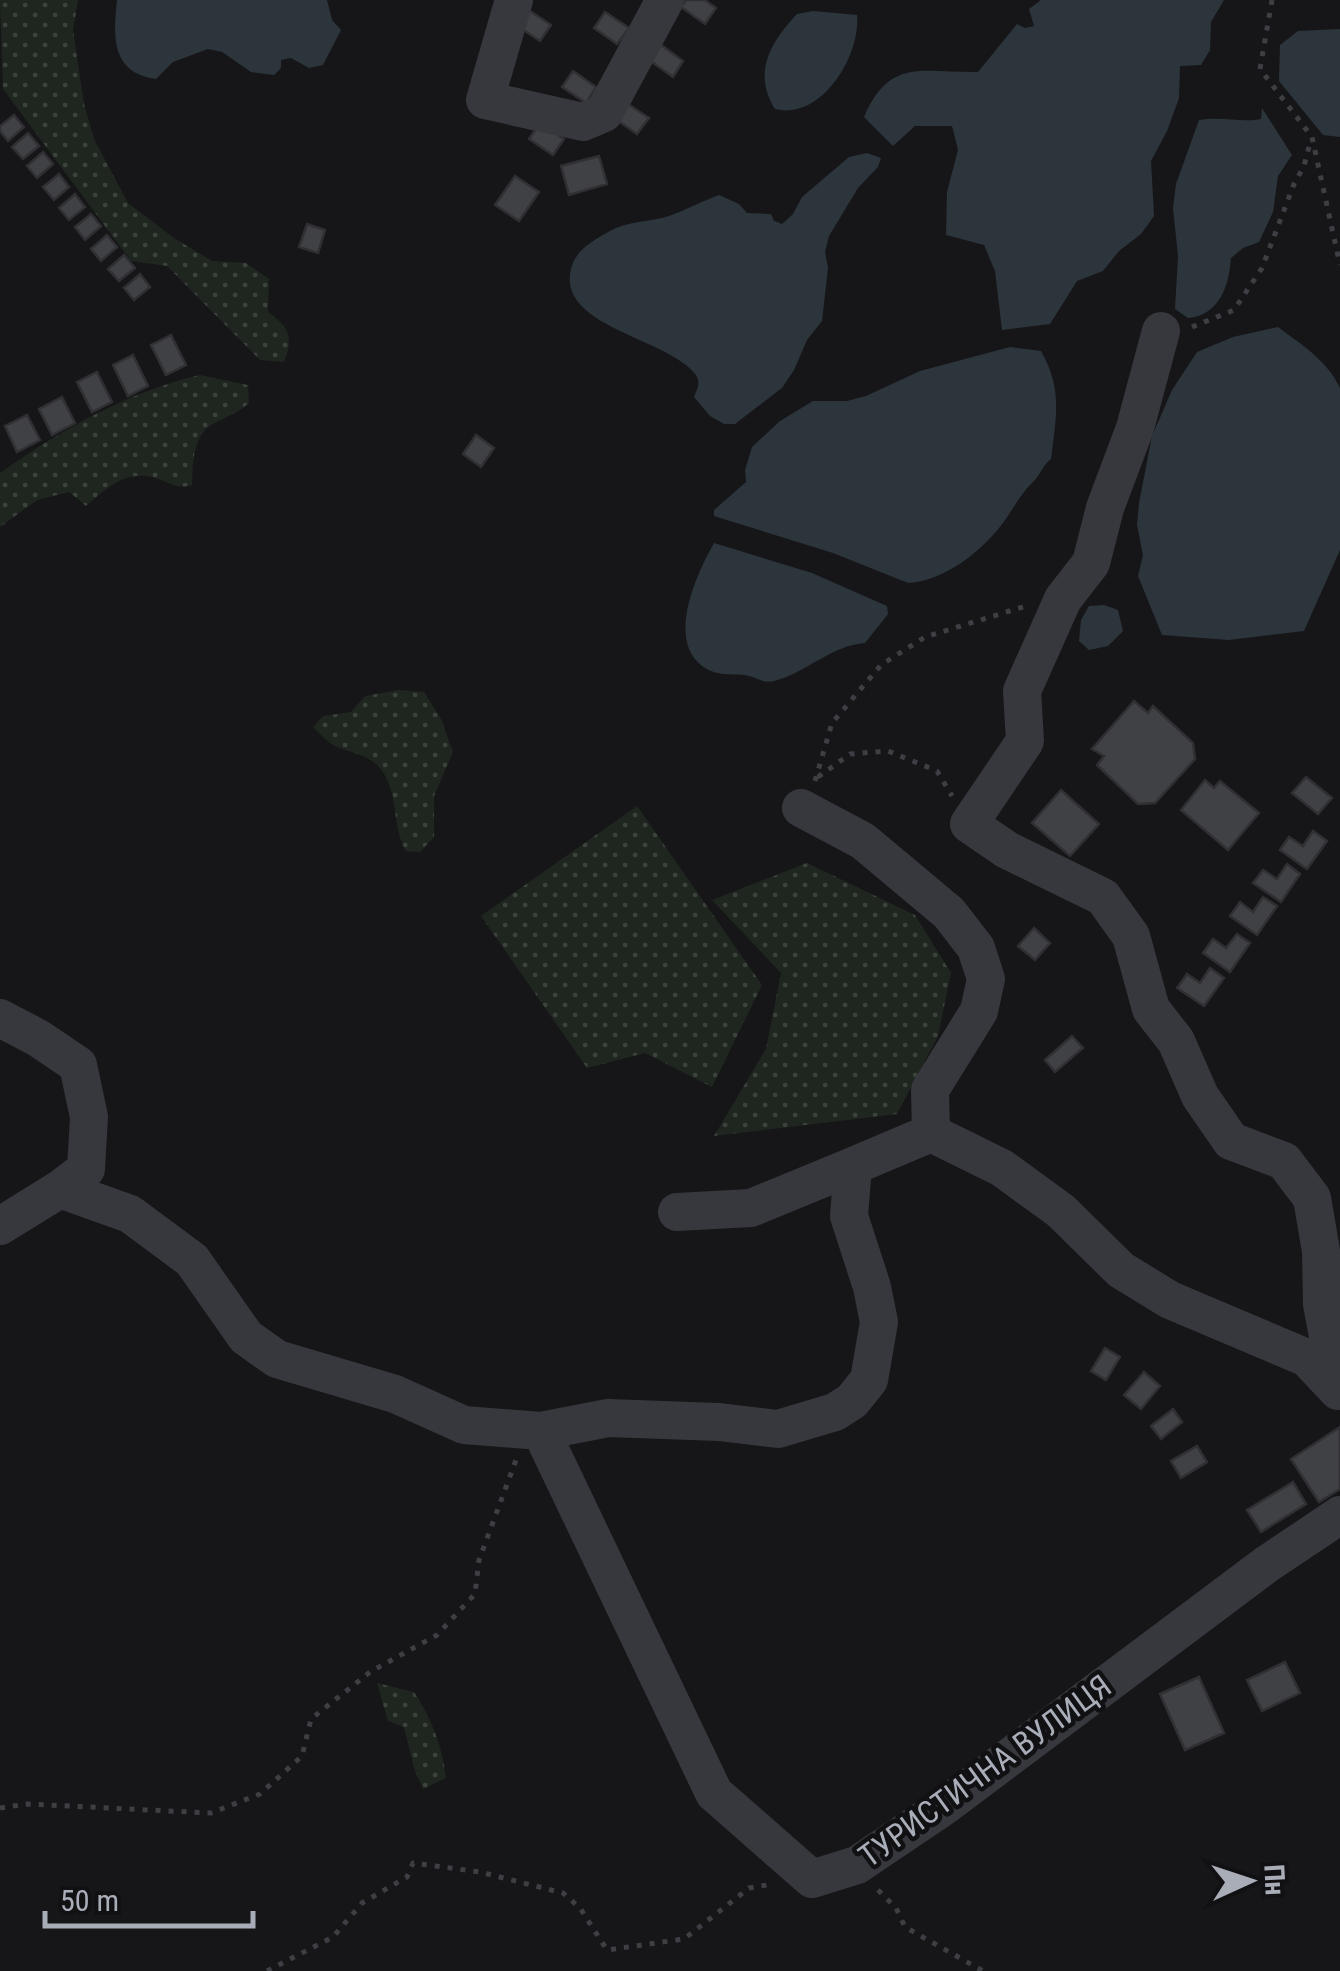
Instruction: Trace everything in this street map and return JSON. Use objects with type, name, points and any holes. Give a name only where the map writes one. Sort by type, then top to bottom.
[{"type":"street","points":[[514,0],[485,100],[583,122],[604,113],[666,0]]},
{"type":"street","points":[[1161,331],[1135,428],[1105,508],[1091,563],[1063,599],[1022,690],[1025,742],[968,824],[1007,850],[1103,897],[1131,936],[1151,1008],[1176,1041],[1200,1096],[1231,1141],[1284,1162],[1312,1198],[1321,1251],[1322,1304],[1339,1393]]},
{"type":"street","points":[[809,793],[949,913],[976,948],[986,980],[979,1012],[930,1090],[931,1133]]},
{"type":"street","points":[[0,1018],[78,1066],[89,1117],[86,1169],[0,1226]]},
{"type":"street","points":[[677,1212],[751,1208],[931,1133],[1002,1168],[1061,1211],[1120,1270],[1170,1300],[1307,1358],[1339,1393]]},
{"type":"street","points":[[60,1189],[130,1214],[192,1260],[246,1337],[277,1359],[394,1394],[464,1426],[541,1431],[608,1418],[778,1428],[824,1416],[852,1400],[868,1380],[879,1322],[849,1216],[853,1166]]},
{"type":"street","points":[[541,1431],[714,1793],[812,1879]]},
{"type":"street","name":"ТУРИСТИЧНА ВУЛИЦЯ","points":[[812,1879],[857,1865],[942,1807],[1267,1564],[1340,1515]]},
{"type":"path","points":[[1272,0],[1260,69],[1311,135],[1340,265]]},
{"type":"path","points":[[1161,331],[1197,326],[1234,310],[1262,268],[1304,166],[1311,135]]},
{"type":"path","points":[[809,793],[832,723],[882,666],[924,636],[1018,607],[1063,599]]},
{"type":"path","points":[[809,793],[850,754],[888,752],[937,770],[968,824]]},
{"type":"path","points":[[0,1808],[27,1804],[212,1814],[260,1794],[302,1756],[310,1719],[370,1672],[437,1635],[474,1594],[479,1560],[516,1460],[541,1431]]},
{"type":"path","points":[[266,1971],[333,1937],[362,1903],[407,1877],[413,1862],[480,1872],[563,1893],[580,1908],[607,1950],[684,1939],[749,1888],[812,1879]]},
{"type":"path","points":[[857,1865],[896,1908],[905,1927],[983,1971]]},
{"type":"shaded area","points":[[0,0],[78,0],[73,31],[84,104],[94,139],[128,203],[212,261],[246,263],[269,279],[268,312],[288,333],[284,362],[260,360],[167,266],[131,261],[3,89]]},
{"type":"shaded area","points":[[117,0],[327,0],[332,20],[341,30],[323,65],[309,68],[291,58],[281,60],[281,68],[274,75],[251,72],[222,52],[208,49],[173,62],[156,79],[130,69],[118,51]]},
{"type":"shaded area","points":[[1041,0],[1224,0],[1211,22],[1210,50],[1201,65],[1180,66],[1179,98],[1151,161],[1154,216],[1103,271],[1077,281],[1050,324],[1002,330],[995,271],[984,245],[946,235],[947,192],[958,150],[952,126],[915,126],[893,146],[864,117],[874,98],[897,77],[924,71],[978,72],[1017,24],[1025,28],[1034,26],[1029,9]]},
{"type":"shaded area","points":[[813,11],[857,15],[852,48],[835,82],[823,95],[792,110],[775,109],[765,82],[768,58],[779,35],[797,14]]},
{"type":"shaded area","points":[[1340,29],[1340,137],[1323,135],[1279,81],[1280,45],[1298,31]]},
{"type":"shaded area","points":[[1262,108],[1292,155],[1278,176],[1273,212],[1259,242],[1231,258],[1225,288],[1215,305],[1188,318],[1175,309],[1176,184],[1199,120],[1261,119]]},
{"type":"shaded area","points":[[867,153],[881,158],[878,167],[858,188],[829,236],[822,321],[807,340],[782,388],[735,424],[724,424],[710,416],[694,397],[696,375],[683,363],[600,320],[572,292],[570,274],[579,253],[617,228],[669,216],[719,195],[739,204],[747,213],[771,214],[774,221],[782,224],[802,197],[849,157]]},
{"type":"shaded area","points":[[1278,327],[1321,361],[1340,388],[1340,550],[1304,631],[1229,640],[1162,635],[1138,576],[1143,555],[1137,525],[1139,503],[1152,436],[1172,390],[1197,352],[1233,337]]},
{"type":"shaded area","points":[[1010,347],[1041,351],[1053,378],[1056,403],[1051,459],[996,531],[975,553],[949,570],[908,583],[833,553],[714,516],[714,510],[746,482],[745,470],[752,447],[780,421],[813,401],[847,401],[866,396],[920,371]]},
{"type":"shaded area","points":[[200,375],[248,385],[249,403],[201,435],[194,456],[192,485],[133,477],[116,483],[86,506],[69,492],[37,500],[0,527],[0,473],[96,414],[147,391]]},
{"type":"shaded area","points":[[714,543],[812,573],[887,606],[888,614],[865,643],[841,649],[774,681],[711,671],[691,653],[686,622],[693,588]]},
{"type":"shaded area","points":[[1104,605],[1118,610],[1123,631],[1108,646],[1089,650],[1079,641],[1081,620],[1089,606]]},
{"type":"shaded area","points":[[399,690],[424,692],[441,719],[453,752],[434,796],[434,837],[420,852],[406,851],[401,841],[390,788],[380,768],[366,757],[334,745],[313,727],[323,716],[351,712],[365,696]]},
{"type":"shaded area","points":[[637,806],[762,985],[712,1087],[645,1053],[587,1068],[481,916]]},
{"type":"shaded area","points":[[807,863],[915,915],[951,973],[938,1036],[897,1114],[714,1136],[766,1049],[781,973],[712,900]]},
{"type":"shaded area","points":[[377,1683],[414,1692],[435,1733],[446,1778],[423,1789],[404,1727],[388,1721]]},
{"type":"building","points":[[686,0],[705,0],[716,8],[705,24],[681,7]]},
{"type":"building","points":[[527,9],[551,25],[540,41],[516,25]]},
{"type":"building","points":[[605,12],[629,28],[617,44],[594,28]]},
{"type":"building","points":[[660,44],[683,61],[673,77],[649,60]]},
{"type":"building","points":[[573,71],[596,87],[586,103],[562,87]]},
{"type":"building","points":[[625,102],[649,118],[637,134],[614,118]]},
{"type":"building","points":[[14,115],[24,127],[8,141],[0,126]]},
{"type":"building","points":[[540,123],[564,139],[553,155],[529,139]]},
{"type":"building","points":[[28,133],[39,146],[23,159],[12,147]]},
{"type":"building","points":[[43,152],[53,164],[37,178],[27,166]]},
{"type":"building","points":[[599,156],[607,184],[569,195],[561,166]]},
{"type":"building","points":[[59,174],[69,187],[54,200],[43,187]]},
{"type":"building","points":[[515,176],[539,192],[519,221],[495,205]]},
{"type":"building","points":[[75,194],[85,207],[69,220],[59,208]]},
{"type":"building","points":[[91,214],[101,226],[85,240],[75,227]]},
{"type":"building","points":[[307,224],[325,230],[318,253],[299,247]]},
{"type":"building","points":[[107,235],[117,247],[101,261],[91,249]]},
{"type":"building","points":[[124,255],[135,268],[119,281],[108,269]]},
{"type":"building","points":[[140,274],[150,287],[134,300],[124,288]]},
{"type":"building","points":[[171,335],[186,365],[166,375],[151,345]]},
{"type":"building","points":[[133,355],[148,386],[128,396],[113,365]]},
{"type":"building","points":[[97,372],[112,402],[92,412],[77,382]]},
{"type":"building","points":[[62,397],[75,423],[52,435],[39,409]]},
{"type":"building","points":[[27,415],[40,440],[17,452],[5,426]]},
{"type":"building","points":[[476,435],[494,448],[481,467],[463,454]]},
{"type":"building","points":[[1134,701],[1148,713],[1153,706],[1193,743],[1195,759],[1155,803],[1138,804],[1097,765],[1104,756],[1092,749]]},
{"type":"building","points":[[1306,777],[1332,798],[1318,814],[1292,793]]},
{"type":"building","points":[[1205,780],[1214,788],[1220,781],[1259,813],[1228,850],[1181,810]]},
{"type":"building","points":[[1061,790],[1099,824],[1070,856],[1032,823]]},
{"type":"building","points":[[1313,831],[1327,841],[1307,869],[1280,850],[1289,837],[1303,846]]},
{"type":"building","points":[[1287,864],[1300,874],[1281,902],[1253,883],[1263,870],[1277,879]]},
{"type":"building","points":[[1263,897],[1277,906],[1257,935],[1230,916],[1240,902],[1253,912]]},
{"type":"building","points":[[1034,928],[1050,943],[1035,960],[1018,946]]},
{"type":"building","points":[[1237,934],[1250,943],[1230,972],[1203,953],[1213,939],[1226,948]]},
{"type":"building","points":[[1210,968],[1224,978],[1204,1006],[1177,988],[1187,974],[1200,983]]},
{"type":"building","points":[[1072,1036],[1083,1048],[1055,1072],[1045,1060]]},
{"type":"building","points":[[1105,1348],[1120,1357],[1106,1380],[1091,1371]]},
{"type":"building","points":[[1144,1372],[1160,1386],[1141,1409],[1124,1395]]},
{"type":"building","points":[[1173,1409],[1182,1422],[1161,1439],[1151,1426]]},
{"type":"building","points":[[1340,1427],[1340,1489],[1319,1502],[1291,1459]]},
{"type":"building","points":[[1197,1446],[1207,1462],[1181,1478],[1171,1461]]},
{"type":"building","points":[[1293,1482],[1306,1504],[1261,1532],[1247,1510]]},
{"type":"building","points":[[1285,1662],[1300,1693],[1262,1711],[1247,1680]]},
{"type":"building","points":[[1199,1677],[1224,1733],[1185,1750],[1160,1694]]}]
